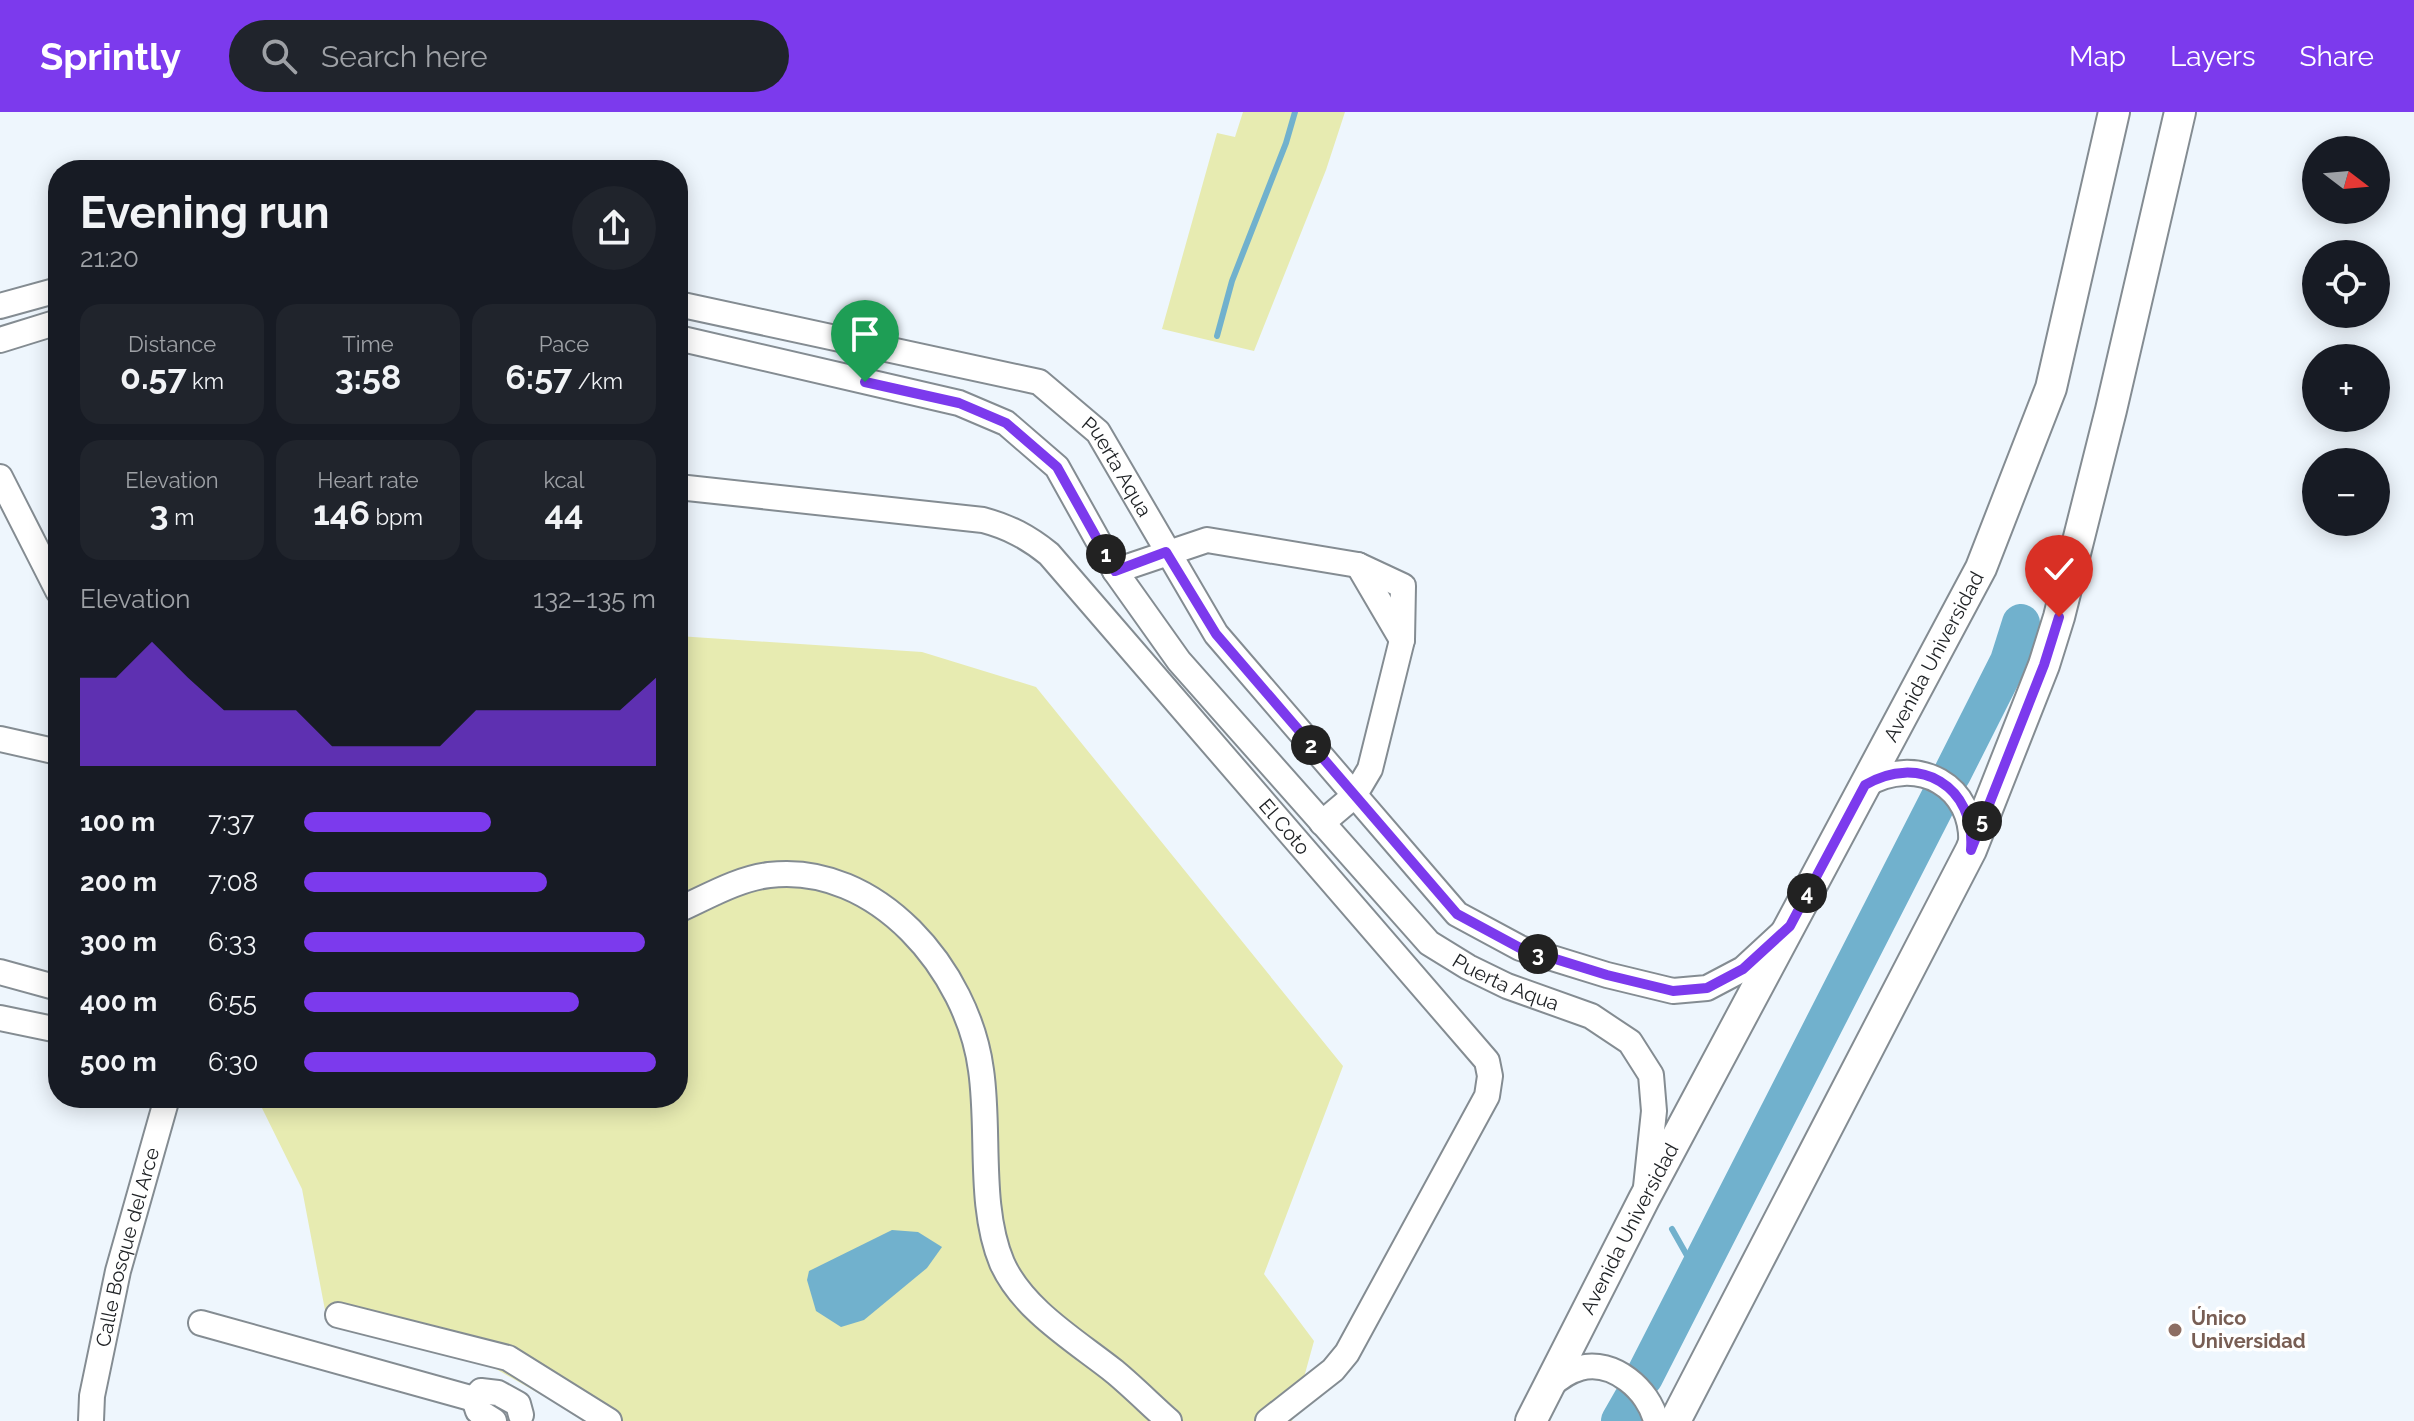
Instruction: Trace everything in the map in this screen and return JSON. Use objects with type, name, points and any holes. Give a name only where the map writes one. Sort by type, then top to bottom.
[{"type":"main road","name":"Avenida Universidad","points":[[1531,1421],[1644,1199],[1981,568],[2051,388],[2114,112]]},
{"type":"main road","points":[[1675,1421],[1971,850],[2044,665],[2111,410],[2180,112]]},
{"type":"street","points":[[0,306],[48,293]]},
{"type":"street","name":"Puerta Aqua","points":[[688,306],[1039,382],[1098,432],[1216,634],[1457,914],[1520,948],[1607,975],[1673,991],[1707,988],[1743,969],[1790,926]]},
{"type":"street","points":[[0,340],[48,325]]},
{"type":"street","name":"Puerta Aqua","points":[[688,340],[959,403],[1006,423],[1057,467],[1115,571],[1179,661],[1429,943],[1507,986],[1591,1016],[1630,1042],[1651,1075],[1654,1111],[1644,1199]]},
{"type":"street","points":[[0,477],[48,571]]},
{"type":"street","name":"El Coto","points":[[688,488],[983,520],[1006,526],[1030,538],[1049,554],[1487,1061],[1490,1076],[1487,1096],[1343,1361],[1268,1421]]},
{"type":"street","points":[[1115,571],[1207,540],[1358,565],[1403,586],[1402,640],[1370,769],[1354,796],[1322,823]]},
{"type":"street","points":[[0,739],[48,750]]},
{"type":"street","points":[[1865,785],[1900,772],[1925,774],[1937,779],[1949,787],[1965,809],[1970,822],[1971,850]]},
{"type":"street","points":[[688,906],[752,878],[771,875],[813,877],[833,881],[873,899],[925,946],[970,1022],[981,1069],[991,1217],[1002,1263],[1024,1299],[1169,1421]]},
{"type":"street","points":[[0,972],[48,985]]},
{"type":"street","points":[[0,1018],[48,1028]]},
{"type":"street","name":"Calle Bosque del Arce","points":[[91,1421],[92,1396],[118,1271],[164,1108]]},
{"type":"street","points":[[338,1315],[508,1358],[609,1421]]},
{"type":"street","points":[[201,1323],[474,1399]]},
{"type":"street","points":[[1547,1388],[1579,1368],[1595,1367],[1614,1372],[1631,1382],[1646,1397],[1656,1421]]},
{"type":"street","points":[[474,1399],[481,1391],[498,1393],[518,1404],[522,1419]]},
{"type":"street","name":"Calle Bosque del Arce","points":[[78,1421],[92,1396]]},
{"type":"street","points":[[474,1399],[478,1411],[494,1421]]},
{"type":"green space","points":[[1243,112],[1345,112],[1326,170],[1254,351],[1162,329],[1217,133],[1235,137]]},
{"type":"green space","points":[[688,637],[922,652],[1036,687],[1343,1066],[1264,1274],[1314,1341],[1292,1421],[587,1421],[496,1369],[325,1310],[302,1189],[262,1108],[688,1108]]},
{"type":"water","points":[[892,1230],[918,1232],[942,1247],[927,1268],[864,1320],[841,1327],[816,1311],[807,1280],[809,1271]]},
{"type":"waterway","points":[[1217,336],[1232,281],[1295,112]]},
{"type":"waterway","points":[[1952,774],[2009,661],[2021,623]]},
{"type":"waterway","points":[[1644,1377],[1940,797]]},
{"type":"waterway","points":[[1672,1229],[1698,1275]]},
{"type":"waterway","points":[[1620,1421],[1632,1400]]},
{"type":"place","name":"Único Universidad","points":[[2175,1330]]},
{"type":"route","points":[[865,382],[959,403],[1006,423],[1057,467],[1115,571],[1166,552],[1216,634],[1457,914],[1520,948],[1607,975],[1673,991],[1707,988],[1743,969],[1790,926],[1865,785],[1876,778],[1913,772],[1925,774],[1949,787],[1958,797],[1970,822],[1971,850],[2044,665],[2059,617]]}]
